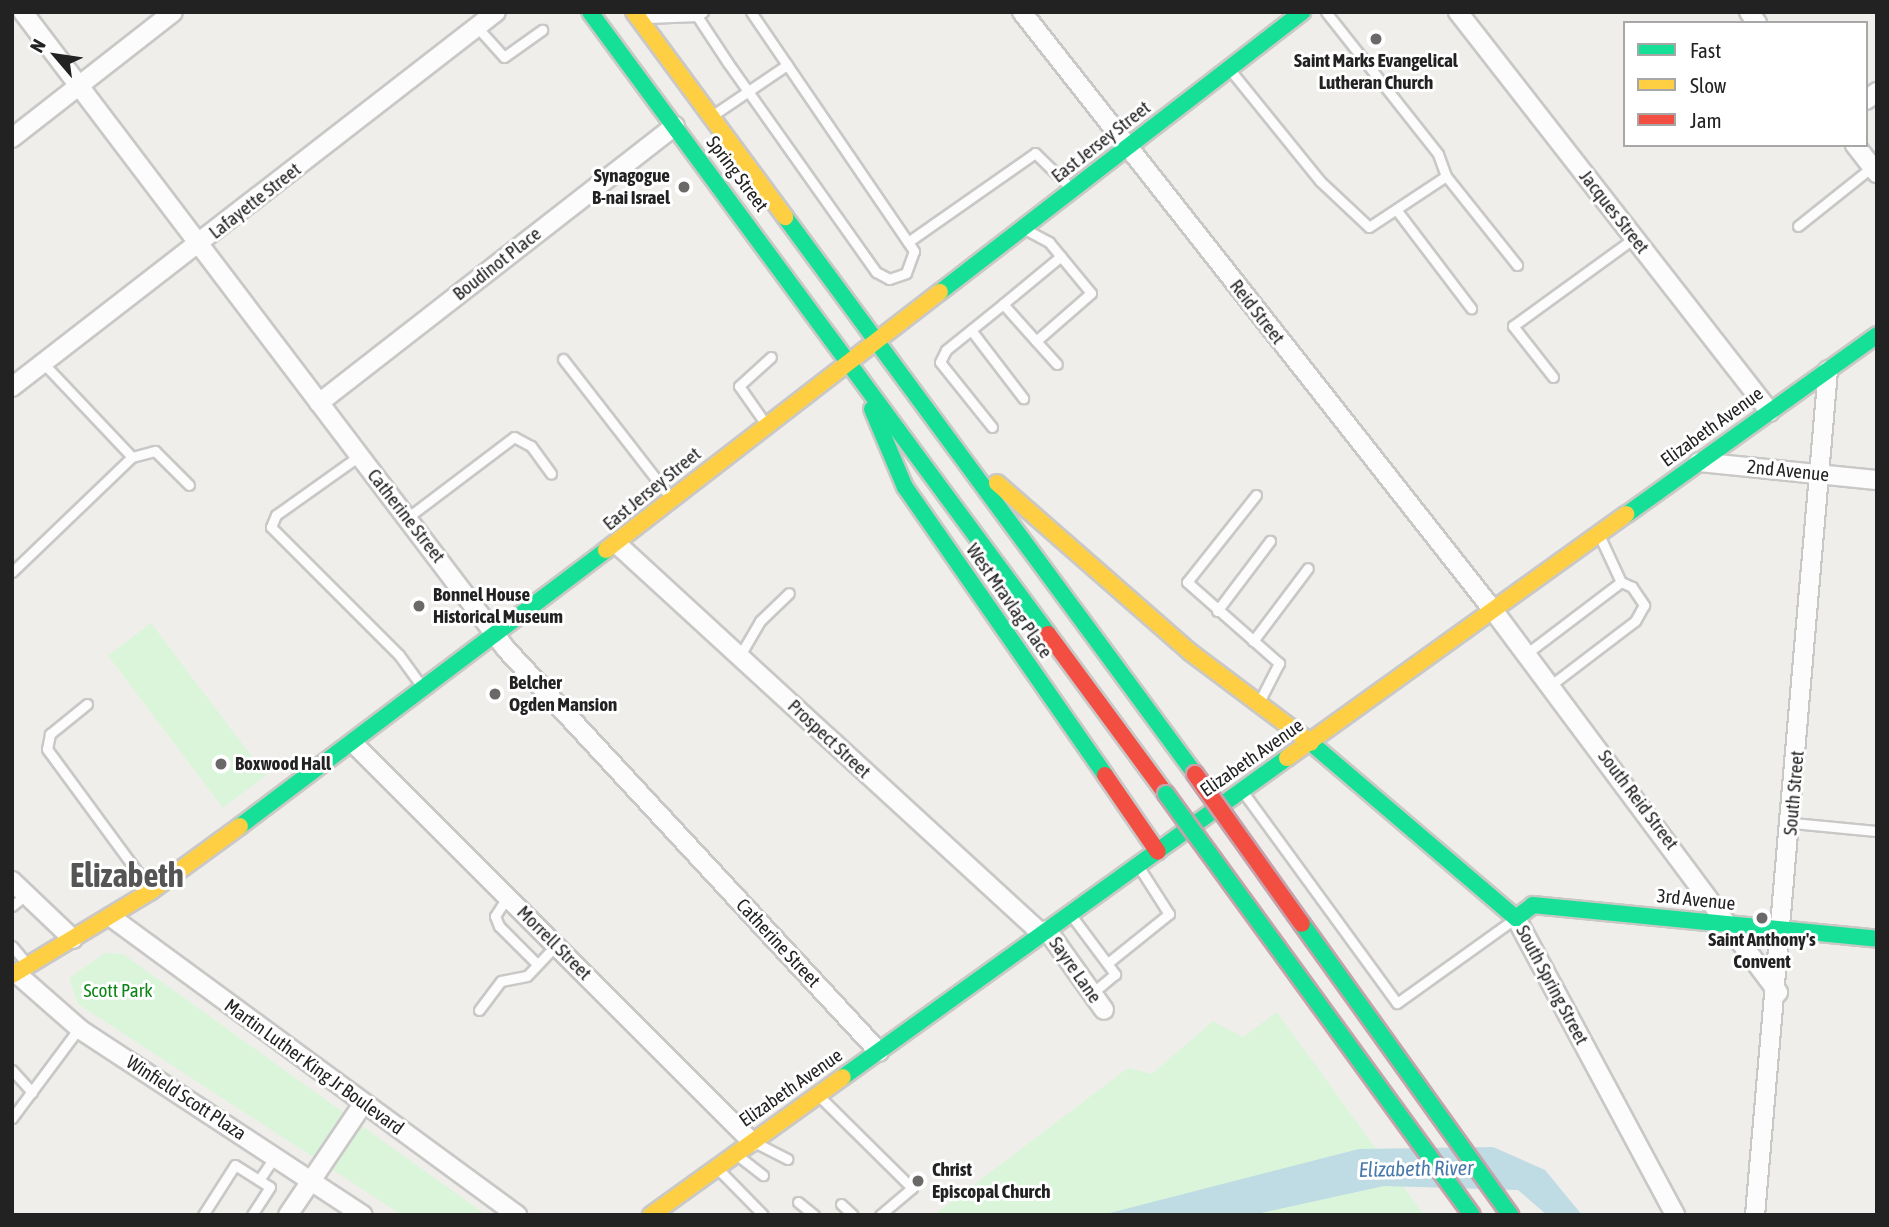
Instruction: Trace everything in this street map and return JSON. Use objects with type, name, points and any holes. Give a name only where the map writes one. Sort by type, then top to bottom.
[{"type":"main road","name":"Spring Street","points":[[590,12],[851,360]]},
{"type":"main road","name":"East Jersey Street","points":[[19,971],[111,918],[151,891],[355,744],[617,544],[767,424],[1024,230],[1301,12]]},
{"type":"main road","name":"Spring Street","points":[[637,15],[943,434]]},
{"type":"main road","name":"Elizabeth Avenue","points":[[651,1215],[1877,335]]},
{"type":"main road","points":[[851,360],[1472,1215]]},
{"type":"main road","name":"West Mravlag Place","points":[[851,360],[905,487],[1158,852]]},
{"type":"main road","points":[[943,434],[1195,774],[1510,1215]]},
{"type":"main road","name":"South Spring Street","points":[[943,434],[1091,568],[1311,743],[1516,918]]},
{"type":"main road","name":"3rd Avenue","points":[[1516,918],[1533,905],[1877,939]]},
{"type":"street","name":"Catherine Street","points":[[23,12],[497,635],[879,1052]]},
{"type":"street","points":[[12,138],[173,12]]},
{"type":"street","name":"Lafayette Street","points":[[12,387],[199,245],[496,12]]},
{"type":"street","name":"Reid Street","points":[[1023,12],[1493,610]]},
{"type":"street","name":"Jacques Street","points":[[1458,12],[1770,412]]},
{"type":"street","name":"Boudinot Place","points":[[319,403],[675,126]]},
{"type":"street","points":[[1857,147],[1875,170]]},
{"type":"street","name":"South Street","points":[[1755,1215],[1778,992],[1828,370]]},
{"type":"street","name":"2nd Avenue","points":[[1699,463],[1877,480]]},
{"type":"street","name":"Prospect Street","points":[[617,544],[1045,932]]},
{"type":"street","name":"South Reid Street","points":[[1493,610],[1732,924],[1778,992]]},
{"type":"street","name":"Morrell Street","points":[[355,744],[752,1142]]},
{"type":"street","points":[[12,881],[73,939]]},
{"type":"street","name":"Martin Luther King Jr Boulevard","points":[[111,918],[517,1215]]},
{"type":"street","name":"South Spring Street","points":[[1516,918],[1675,1215]]},
{"type":"street","name":"Sayre Lane","points":[[1045,932],[1104,1010]]},
{"type":"street","name":"Winfield Scott Plaza","points":[[19,971],[79,1028],[311,1180],[354,1212]]},
{"type":"street","points":[[288,1215],[363,1104]]},
{"type":"lane","points":[[637,15],[700,14],[748,92],[876,272],[889,279],[906,273],[914,251],[751,12]]},
{"type":"lane","points":[[1326,12],[1438,154],[1446,176],[1517,265]]},
{"type":"lane","points":[[477,27],[504,57],[542,30]]},
{"type":"lane","points":[[711,117],[787,65]]},
{"type":"lane","points":[[1230,69],[1349,212],[1368,227],[1398,212],[1446,176]]},
{"type":"lane","points":[[908,243],[1035,153],[1073,190]]},
{"type":"lane","points":[[1798,226],[1875,170]]},
{"type":"lane","points":[[1398,212],[1471,308]]},
{"type":"lane","points":[[1024,230],[1061,256],[1091,293],[1036,341]]},
{"type":"lane","points":[[1553,377],[1513,326],[1634,238]]},
{"type":"lane","points":[[992,427],[940,362],[971,330],[1061,256]]},
{"type":"lane","points":[[1003,304],[1057,364]]},
{"type":"lane","points":[[971,330],[1023,398]]},
{"type":"lane","points":[[767,424],[739,386],[771,357]]},
{"type":"lane","points":[[563,359],[672,500]]},
{"type":"lane","points":[[44,363],[132,457]]},
{"type":"lane","points":[[407,518],[514,437],[531,446],[551,474]]},
{"type":"lane","points":[[12,572],[132,457],[155,451],[189,485]]},
{"type":"lane","points":[[359,456],[276,515],[271,527],[399,654],[424,689]]},
{"type":"lane","points":[[1256,495],[1187,582],[1279,663],[1259,702]]},
{"type":"lane","points":[[1551,685],[1635,621],[1644,605],[1621,582],[1599,534]]},
{"type":"lane","points":[[1217,611],[1270,541]]},
{"type":"lane","points":[[1253,641],[1308,568]]},
{"type":"lane","points":[[1526,653],[1621,582]]},
{"type":"lane","points":[[740,657],[760,621],[789,593]]},
{"type":"lane","points":[[87,704],[50,734],[47,749],[151,891]]},
{"type":"lane","points":[[1242,790],[1397,1003],[1516,918]]},
{"type":"lane","points":[[1792,823],[1877,831]]},
{"type":"lane","points":[[1109,962],[1169,914],[1138,866]]},
{"type":"lane","points":[[12,906],[27,894]]},
{"type":"lane","points":[[508,896],[495,916],[499,926],[537,964]]},
{"type":"lane","points":[[1070,914],[1109,962],[1115,974],[1092,993]]},
{"type":"lane","points":[[479,1010],[501,981],[527,976],[556,945]]},
{"type":"lane","points":[[12,946],[19,971]]},
{"type":"lane","points":[[12,1118],[79,1028]]},
{"type":"lane","points":[[12,1070],[32,1092]]},
{"type":"lane","points":[[818,1095],[912,1188],[880,1215]]},
{"type":"lane","points":[[752,1142],[787,1159]]},
{"type":"lane","points":[[736,1154],[764,1175]]},
{"type":"lane","points":[[259,1180],[275,1156]]},
{"type":"lane","points":[[203,1215],[235,1165],[270,1187],[252,1215]]},
{"type":"lane","points":[[716,1168],[763,1215]]},
{"type":"lane","points":[[798,1202],[814,1215]]},
{"type":"lane","points":[[841,1204],[853,1215]]},
{"type":"green space","points":[[151,623],[266,776],[223,808],[108,655]]},
{"type":"green space","name":"Scott Park","points":[[105,953],[123,954],[486,1215],[402,1215],[78,1004],[69,978]]},
{"type":"green space","points":[[1277,1012],[1424,1215],[934,1215],[1128,1068],[1152,1074],[1213,1021],[1243,1037]]},
{"type":"water","name":"Elizabeth River","points":[[1493,1147],[1545,1170],[1582,1215],[1547,1215],[1518,1190],[1384,1186],[1252,1215],[1102,1215],[1359,1149]]},
{"type":"traffic: fast","points":[[590,12],[1048,634]]},
{"type":"traffic: fast","points":[[940,292],[1302,12]]},
{"type":"traffic: fast","points":[[785,217],[1195,774]]},
{"type":"traffic: fast","points":[[1627,514],[1877,335]]},
{"type":"traffic: fast","points":[[872,409],[905,487],[1105,775]]},
{"type":"traffic: fast","points":[[240,826],[606,550]]},
{"type":"traffic: fast","points":[[1311,743],[1516,918],[1533,905],[1877,939]]},
{"type":"traffic: fast","points":[[843,1077],[1287,758]]},
{"type":"traffic: fast","points":[[1166,794],[1472,1215]]},
{"type":"traffic: fast","points":[[1302,924],[1510,1215]]},
{"type":"traffic: slow","points":[[634,12],[785,217]]},
{"type":"traffic: slow","points":[[606,550],[940,292]]},
{"type":"traffic: slow","points":[[997,483],[1190,652],[1311,743]]},
{"type":"traffic: slow","points":[[1287,758],[1627,514]]},
{"type":"traffic: slow","points":[[12,975],[151,891],[240,826]]},
{"type":"traffic: slow","points":[[651,1215],[843,1077]]},
{"type":"traffic: jam","points":[[1048,634],[1166,794]]},
{"type":"traffic: jam","points":[[1195,774],[1302,924]]},
{"type":"traffic: jam","points":[[1105,775],[1158,852]]},
{"type":"place","name":"Saint Marks Evangelical Lutheran Church","points":[[1376,39]]},
{"type":"place","name":"Synagogue B-nai Israel","points":[[684,187]]},
{"type":"place","name":"Bonnel House Historical Museum","points":[[419,606]]},
{"type":"place","name":"Belcher Ogden Mansion","points":[[495,694]]},
{"type":"place","name":"Boxwood Hall","points":[[221,764]]},
{"type":"place","name":"Saint Anthony's Convent","points":[[1762,918]]},
{"type":"place","name":"Christ Episcopal Church","points":[[918,1181]]},
{"type":"district","name":"Elizabeth","points":[[127,876]]}]
